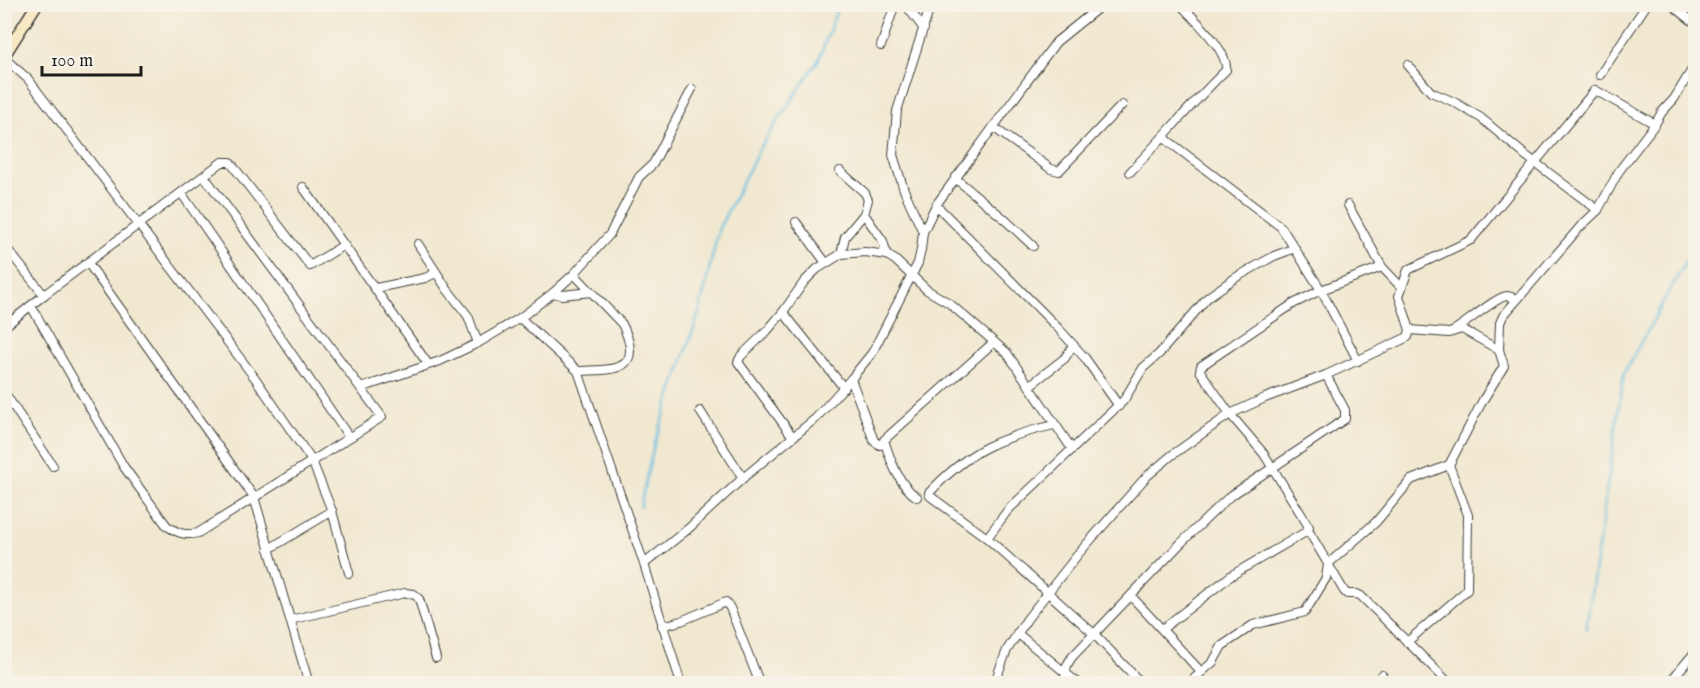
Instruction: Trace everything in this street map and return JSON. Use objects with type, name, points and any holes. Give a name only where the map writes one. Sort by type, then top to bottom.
[{"type":"street","points":[[37,4],[4,57],[28,79],[255,378],[312,460],[332,511],[349,573]]},
{"type":"street","points":[[880,46],[895,4]]},
{"type":"street","points":[[905,4],[924,29]]},
{"type":"street","points":[[923,232],[904,190],[893,155],[897,111],[931,4]]},
{"type":"street","points":[[644,564],[816,418],[851,380],[872,353],[911,275],[921,250],[923,232],[936,205],[1056,42],[1092,7],[1103,4]]},
{"type":"street","points":[[1130,172],[1165,136],[1190,105],[1226,70],[1227,65],[1215,42],[1180,4]]},
{"type":"street","points":[[1600,75],[1647,4]]},
{"type":"street","points":[[1671,4],[1695,24]]},
{"type":"street","points":[[1188,684],[1213,662],[1222,646],[1253,625],[1305,612],[1326,578],[1328,564],[1376,522],[1411,480],[1449,465],[1483,400],[1504,366],[1498,350],[1500,323],[1516,299],[1529,288],[1580,226],[1598,210],[1619,171],[1674,99],[1695,63]]},
{"type":"street","points":[[1408,65],[1431,92],[1481,118],[1598,210]]},
{"type":"street","points":[[361,388],[428,364],[440,362],[520,318],[553,293],[574,274],[610,234],[639,177],[653,164],[692,89]]},
{"type":"street","points":[[994,684],[1007,650],[1017,633],[1047,594],[1079,553],[1146,477],[1172,455],[1230,414],[1264,398],[1326,375],[1408,337],[1410,330],[1400,296],[1408,270],[1471,240],[1595,90],[1655,124]]},
{"type":"street","points":[[993,127],[1051,169],[1059,171],[1122,105]]},
{"type":"street","points":[[1165,136],[1167,140],[1281,226],[1321,290],[1358,361]]},
{"type":"street","points":[[4,327],[222,162],[230,162],[310,266],[344,244]]},
{"type":"street","points":[[840,171],[865,194],[868,204],[864,214],[845,237],[841,254]]},
{"type":"street","points":[[31,306],[124,466],[167,526],[177,533],[189,535],[198,533],[382,417],[204,176]]},
{"type":"street","points":[[955,178],[1033,246]]},
{"type":"street","points":[[303,187],[428,364]]},
{"type":"street","points":[[182,194],[349,437]]},
{"type":"street","points":[[936,205],[1085,358],[1119,406]]},
{"type":"street","points":[[1348,205],[1382,267],[1402,288]]},
{"type":"street","points":[[864,214],[883,241],[887,255]]},
{"type":"street","points":[[795,222],[826,263]]},
{"type":"street","points":[[418,244],[468,316],[478,343]]},
{"type":"street","points":[[4,245],[44,295]]},
{"type":"street","points":[[987,538],[1008,510],[1119,406],[1143,368],[1159,354],[1208,297],[1235,278],[1274,256],[1295,248]]},
{"type":"street","points":[[793,438],[738,362],[741,356],[767,332],[804,282],[826,263],[841,254],[865,252],[887,255],[895,260],[927,290],[949,303],[1007,353],[1072,449]]},
{"type":"street","points":[[88,263],[254,497],[309,684]]},
{"type":"street","points":[[1382,267],[1321,290],[1275,315],[1201,366],[1200,371],[1230,414],[1264,454],[1309,527],[1308,530],[1344,591],[1347,594],[1361,596],[1450,684]]},
{"type":"street","points":[[376,288],[425,278],[436,273]]},
{"type":"street","points":[[574,274],[622,324],[631,356],[629,360],[614,369],[578,371]]},
{"type":"street","points":[[553,293],[561,295],[592,292]]},
{"type":"street","points":[[1449,333],[1470,321],[1498,298],[1507,296],[1516,299]]},
{"type":"street","points":[[783,312],[844,388]]},
{"type":"street","points":[[520,318],[578,371],[644,564],[681,684]]},
{"type":"street","points":[[1410,330],[1449,333],[1462,329],[1498,350]]},
{"type":"street","points":[[851,380],[874,441],[880,445],[994,342]]},
{"type":"street","points":[[1029,386],[1065,358],[1073,345]]},
{"type":"street","points":[[1064,684],[1067,665],[1072,657],[1181,543],[1229,497],[1345,419],[1345,410],[1326,375]]},
{"type":"street","points":[[4,392],[53,466]]},
{"type":"street","points":[[700,411],[743,478]]},
{"type":"street","points":[[1054,425],[1015,434],[971,454],[948,473],[930,493],[930,496],[987,538],[1094,634],[1142,684]]},
{"type":"street","points":[[884,442],[896,471],[917,497]]},
{"type":"street","points":[[1407,642],[1467,590],[1468,515],[1449,465]]},
{"type":"street","points":[[269,549],[332,511]]},
{"type":"street","points":[[1162,629],[1232,576],[1308,530]]},
{"type":"street","points":[[290,620],[405,593],[414,594],[419,599],[436,658]]},
{"type":"street","points":[[1131,596],[1201,672]]},
{"type":"street","points":[[662,626],[681,621],[726,602],[760,684]]},
{"type":"street","points":[[1017,633],[1079,684]]},
{"type":"street","points":[[1668,684],[1695,651]]},
{"type":"street","points":[[1382,675],[1387,684]]},
{"type":"waterway","points":[[640,507],[654,445],[699,313],[719,228],[760,148],[819,59],[839,4]]},
{"type":"waterway","points":[[1586,629],[1624,373],[1696,243]]}]
